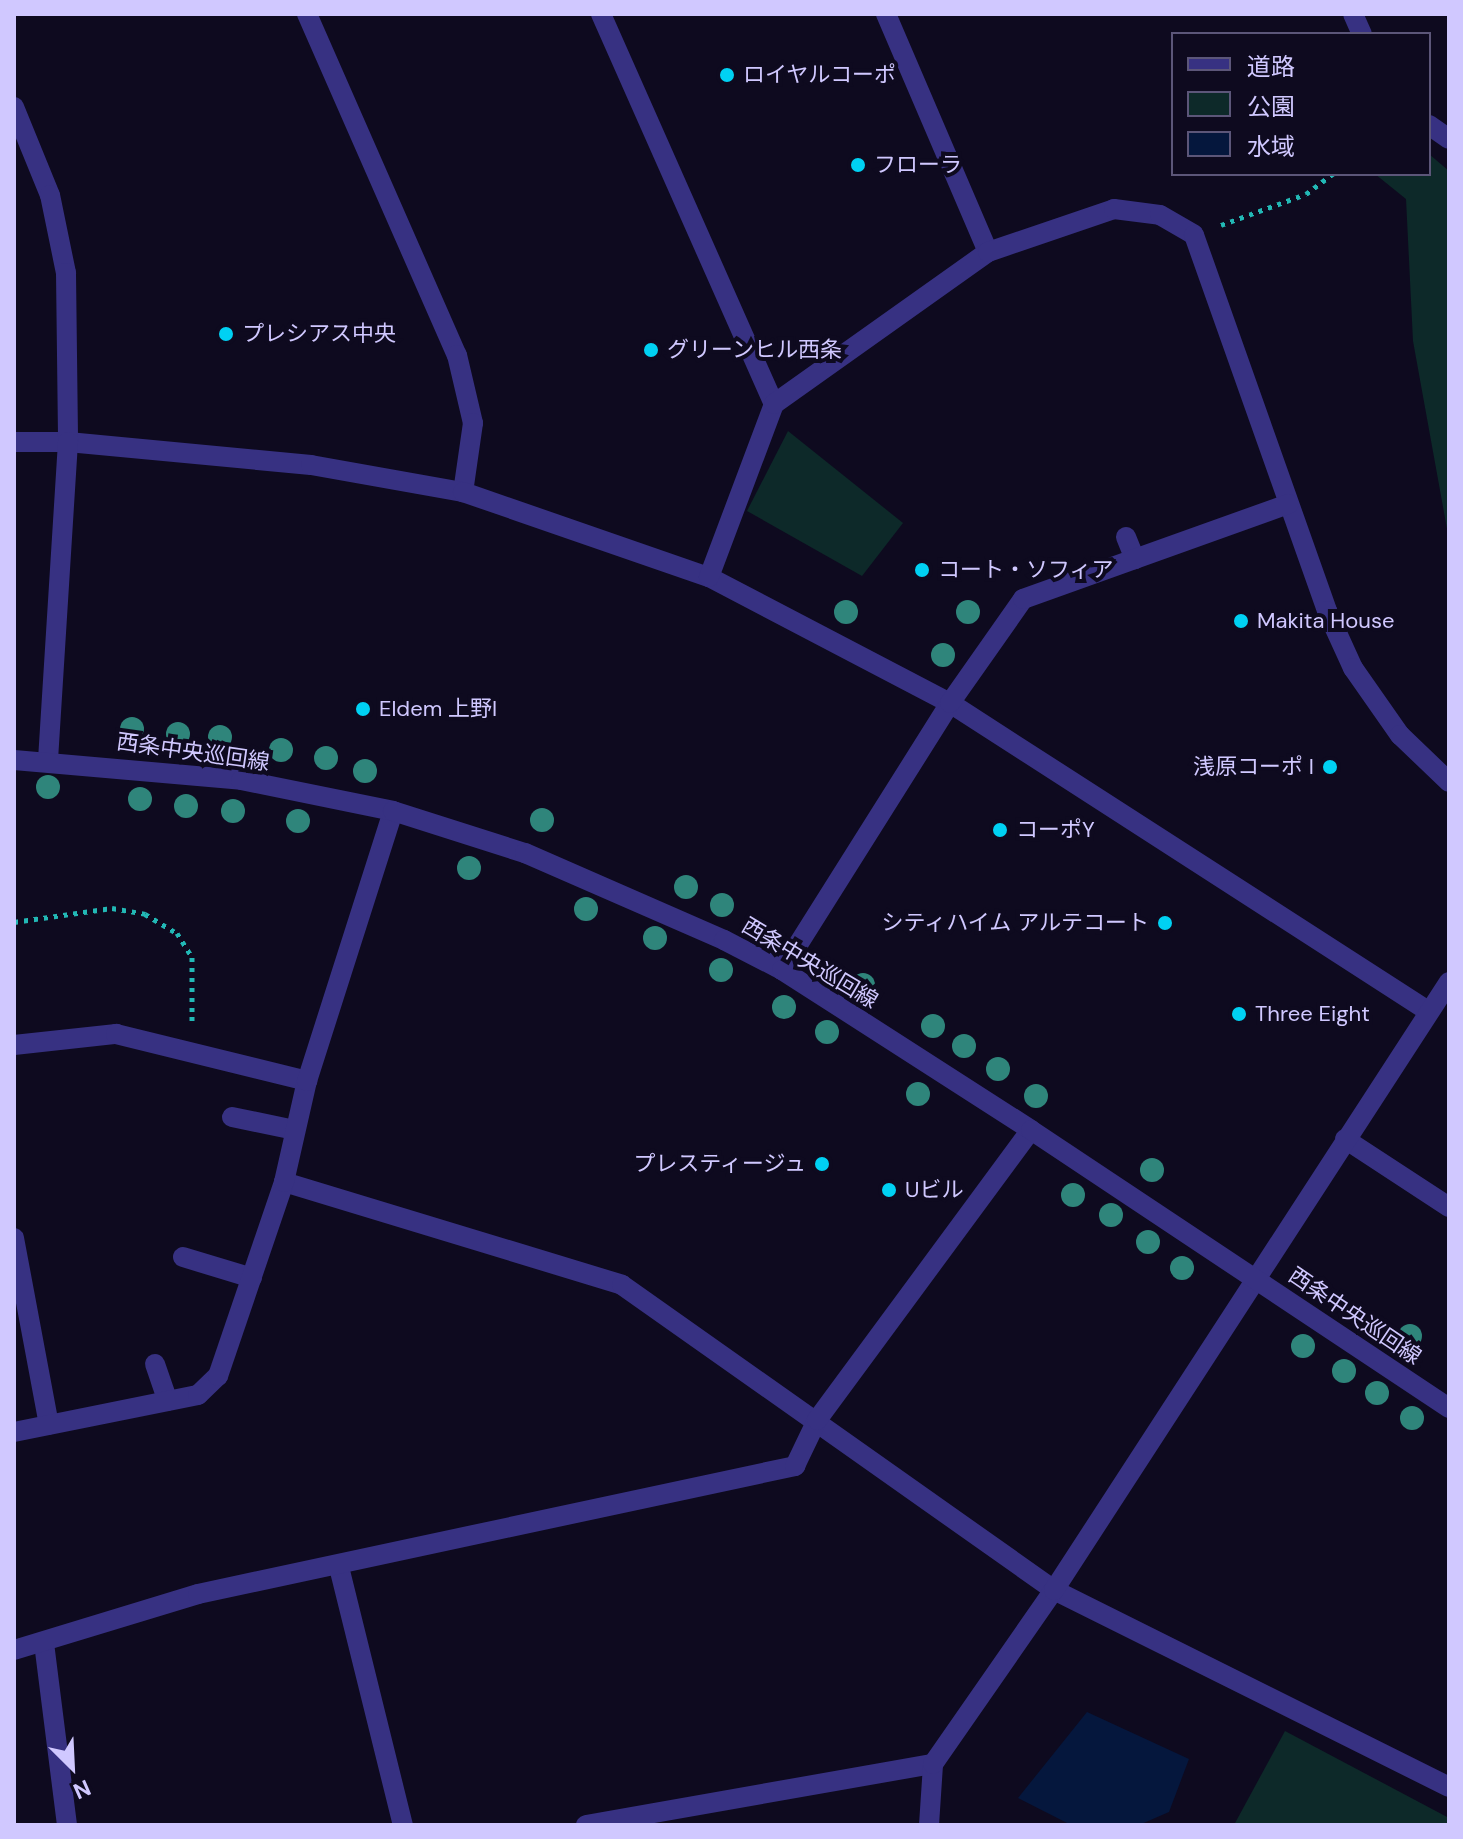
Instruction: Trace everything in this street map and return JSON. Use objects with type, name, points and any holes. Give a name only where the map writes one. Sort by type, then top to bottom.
[{"type":"street","points":[[307,14],[457,355],[473,423],[463,492]]},
{"type":"street","points":[[601,14],[774,404]]},
{"type":"street","points":[[886,14],[988,252]]},
{"type":"street","points":[[14,107],[61,235],[69,354],[68,442],[48,759]]},
{"type":"street","points":[[1431,126],[1449,139]]},
{"type":"street","points":[[709,577],[774,404],[988,252],[1114,209],[1160,215],[1194,235],[1289,504],[1353,668],[1400,735],[1449,782]]},
{"type":"street","points":[[14,442],[68,442],[311,465],[463,492],[709,577],[950,703],[1428,1011]]},
{"type":"street","points":[[782,970],[950,703],[1023,599],[1289,504]]},
{"type":"street","points":[[1126,537],[1135,559]]},
{"type":"street","name":"西条中央巡回線","points":[[14,760],[48,759],[241,780],[393,811],[525,853],[782,970],[1256,1277],[1449,1408]]},
{"type":"street","points":[[14,1432],[198,1395],[218,1376],[284,1182],[307,1081],[393,811]]},
{"type":"street","points":[[929,1825],[933,1764],[1054,1590],[1449,982]]},
{"type":"street","points":[[14,1045],[116,1034],[307,1081]]},
{"type":"street","points":[[232,1117],[295,1130]]},
{"type":"street","points":[[14,1650],[198,1594],[339,1567],[795,1466],[817,1420],[1031,1130]]},
{"type":"street","points":[[1345,1139],[1449,1207]]},
{"type":"street","points":[[284,1182],[622,1285],[1054,1590],[1449,1787]]},
{"type":"street","points":[[14,1238],[49,1425]]},
{"type":"street","points":[[183,1257],[252,1278]]},
{"type":"street","points":[[155,1364],[168,1401]]},
{"type":"street","points":[[339,1567],[403,1825]]},
{"type":"street","points":[[44,1643],[67,1825]]},
{"type":"street","points":[[586,1825],[933,1764]]},
{"type":"path","points":[[1194,235],[1306,194],[1330,176]]},
{"type":"path","points":[[14,922],[112,908],[145,914],[177,933],[192,957],[189,1050]]},
{"type":"green space","points":[[1431,156],[1449,171],[1449,540],[1413,341],[1406,199],[1377,176],[1431,176]]},
{"type":"green space","points":[[788,431],[903,523],[862,576],[747,511]]},
{"type":"green space","points":[[1285,1731],[1449,1818],[1449,1825],[1234,1825]]},
{"type":"water","points":[[1087,1712],[1189,1759],[1169,1812],[1139,1825],[1071,1825],[1018,1798]]},
{"type":"place","name":"ロイヤルコーポ","points":[[727,75]]},
{"type":"place","name":"フローラ","points":[[858,165]]},
{"type":"place","name":"プレシアス中央","points":[[226,334]]},
{"type":"place","name":"グリーンヒル西条","points":[[651,350]]},
{"type":"place","name":"コート・ソフィア","points":[[922,570]]},
{"type":"place","name":"Makita House","points":[[1241,621]]},
{"type":"place","name":"Eldem 上野I","points":[[363,709]]},
{"type":"place","name":"浅原コーポ I","points":[[1330,767]]},
{"type":"place","name":"コーポY","points":[[1000,830]]},
{"type":"place","name":"シティハイム アルテコート","points":[[1165,923]]},
{"type":"place","name":"Three Eight","points":[[1239,1014]]},
{"type":"place","name":"プレスティージュ","points":[[822,1164]]},
{"type":"place","name":"Uビル","points":[[889,1190]]}]
